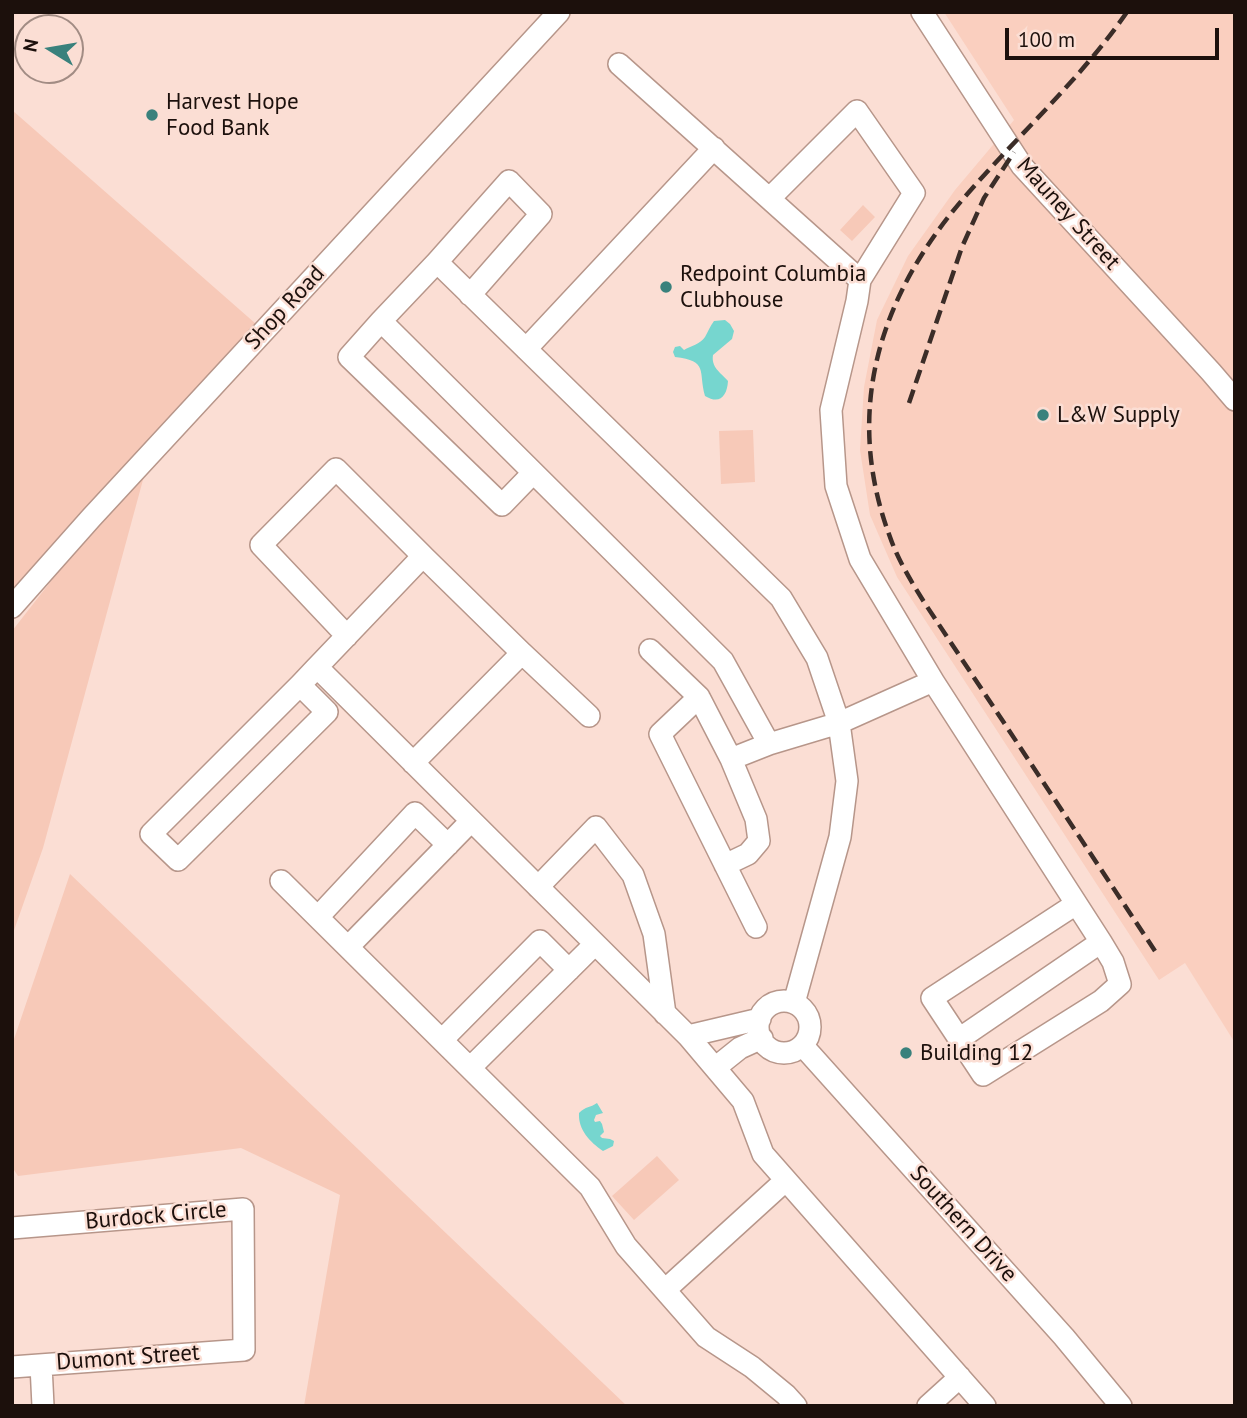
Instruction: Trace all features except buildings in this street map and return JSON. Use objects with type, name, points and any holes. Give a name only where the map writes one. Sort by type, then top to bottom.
[{"type":"street","name":"Shop Road","points":[[12,607],[559,12]]},
{"type":"street","name":"Mauney Street","points":[[922,12],[1022,166],[1235,400]]},
{"type":"street","points":[[619,64],[860,280]]},
{"type":"street","points":[[770,198],[857,111],[914,193],[860,280],[831,410],[836,486],[860,559],[933,681],[1101,942],[1113,962],[1120,984],[1101,1001],[983,1075],[932,998],[1076,904]]},
{"type":"street","points":[[526,349],[714,148]]},
{"type":"street","points":[[470,295],[541,214],[509,181],[349,357],[502,505],[533,473]]},
{"type":"street","points":[[437,262],[781,598],[817,658],[839,723],[847,781],[841,836],[794,1003]]},
{"type":"street","points":[[381,321],[723,661],[769,744]]},
{"type":"street","points":[[347,636],[261,545],[336,469],[589,716]]},
{"type":"street","points":[[300,685],[327,712],[178,860],[151,834],[300,685],[423,556]]},
{"type":"street","points":[[650,650],[699,697],[731,759],[756,819],[759,841],[748,854],[725,865]]},
{"type":"street","points":[[413,763],[522,653]]},
{"type":"street","points":[[317,667],[688,1036],[743,1101],[763,1154],[985,1406]]},
{"type":"street","points":[[731,759],[769,744],[839,723],[933,681]]},
{"type":"street","points":[[699,697],[660,734],[756,927]]},
{"type":"street","points":[[318,917],[415,813],[447,845]]},
{"type":"street","points":[[348,947],[471,821]]},
{"type":"street","points":[[538,887],[596,827],[633,875],[654,934],[665,1014]]},
{"type":"street","points":[[281,881],[590,1187],[626,1246],[706,1337],[752,1367],[796,1406]]},
{"type":"street","points":[[442,1040],[540,942],[569,970]]},
{"type":"street","points":[[959,1039],[1101,942]]},
{"type":"street","points":[[470,1068],[594,945]]},
{"type":"street","points":[[715,1068],[761,1028],[770,1006],[777,1002],[786,1001],[801,1007],[810,1022],[810,1031],[803,1046],[787,1053],[770,1049],[764,1043],[761,1028]]},
{"type":"street","points":[[688,1036],[761,1028]]},
{"type":"street","name":"Southern Drive","points":[[803,1046],[1047,1318],[1121,1406]]},
{"type":"street","points":[[665,1290],[786,1180]]},
{"type":"street","name":"Burdock Circle","points":[[12,1228],[243,1209],[244,1350]]},
{"type":"street","name":"Dumont Street","points":[[12,1367],[244,1350]]},
{"type":"street","points":[[41,1365],[43,1406]]},
{"type":"street","points":[[928,1406],[960,1377]]},
{"type":"shaded area","points":[[944,12],[1235,12],[1235,1043],[1185,963],[1159,980],[897,577],[870,515],[860,450],[864,387],[877,320],[908,256],[955,190],[1014,120]]},
{"type":"shaded area","points":[[12,110],[264,331],[150,454],[43,848],[12,936],[12,631],[141,466],[12,607]]},
{"type":"shaded area","points":[[863,205],[875,217],[852,241],[840,230]]},
{"type":"shaded area","points":[[753,430],[755,482],[721,484],[719,431]]},
{"type":"shaded area","points":[[70,874],[627,1406],[304,1406],[340,1195],[241,1148],[18,1176],[12,1167],[12,1045]]},
{"type":"shaded area","points":[[657,1156],[679,1180],[634,1220],[612,1196]]},
{"type":"water","points":[[725,320],[734,331],[732,339],[713,355],[713,363],[728,381],[722,398],[715,400],[705,396],[698,365],[693,361],[675,357],[673,352],[675,347],[680,346],[684,350],[698,343],[705,337],[714,321]]},
{"type":"water","points":[[597,1103],[603,1113],[596,1115],[594,1120],[602,1124],[604,1132],[600,1136],[614,1141],[613,1146],[603,1151],[586,1135],[579,1119],[579,1113]]},
{"type":"railway","points":[[1127,12],[1069,84],[963,199],[934,237],[910,276],[891,316],[877,358],[870,401],[870,445],[876,491],[890,537],[910,578],[1155,951]]},
{"type":"railway","points":[[909,403],[962,247],[984,198],[1014,152]]},
{"type":"place","name":"Harvest Hope Food Bank","points":[[152,115]]},
{"type":"place","name":"Redpoint Columbia Clubhouse","points":[[666,287]]},
{"type":"place","name":"L&W Supply","points":[[1043,415]]},
{"type":"place","name":"Building 12","points":[[906,1053]]}]
